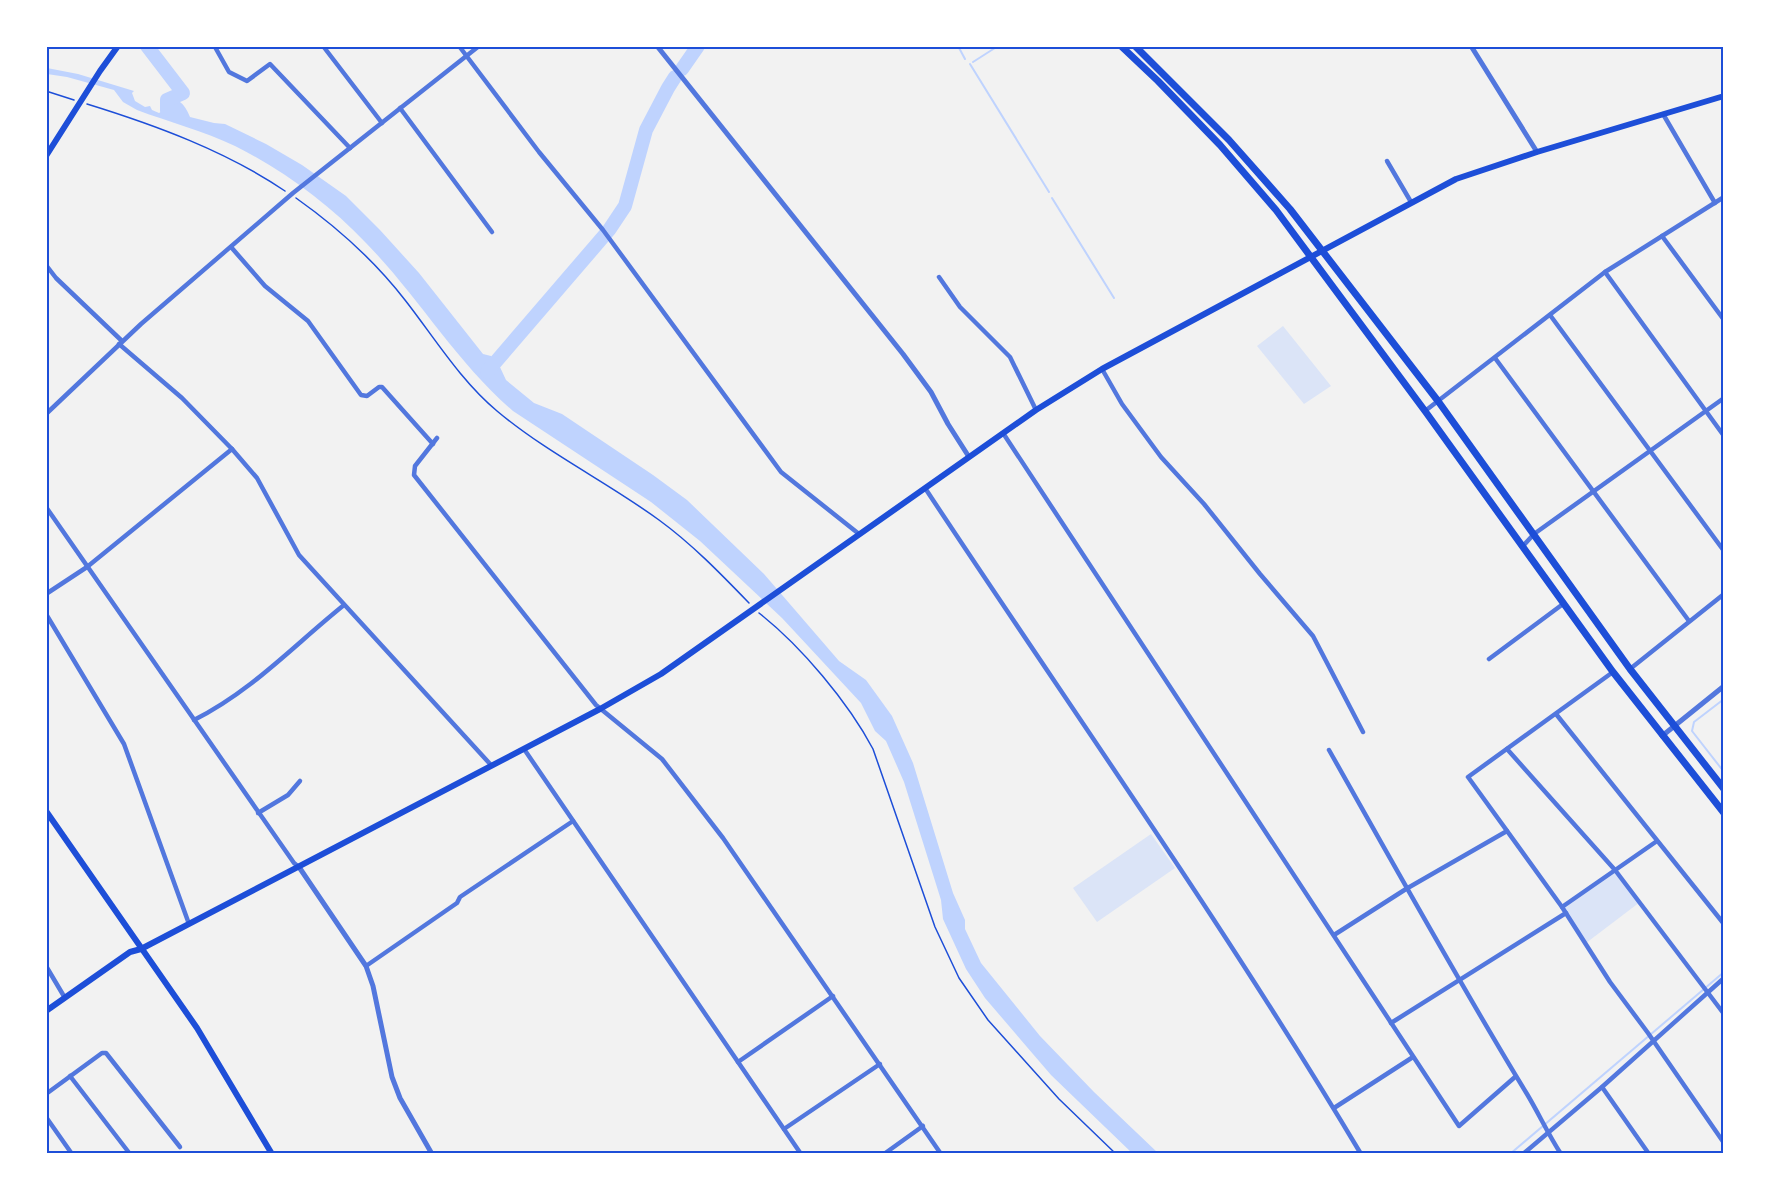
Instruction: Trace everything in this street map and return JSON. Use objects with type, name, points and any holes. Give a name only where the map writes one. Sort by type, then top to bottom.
[{"type":"highway","points":[[1121,46],[1220,146],[1276,210],[1425,411],[1613,672],[1724,813]]},
{"type":"highway","points":[[1135,46],[1262,175],[1438,401],[1630,669],[1724,789]]},
{"type":"main road","points":[[46,156],[118,46]]},
{"type":"main road","points":[[46,1011],[130,952],[141,949],[299,867],[600,709],[661,674],[1036,410],[1102,369],[1456,178],[1724,96]]},
{"type":"main road","points":[[46,811],[197,1028],[272,1154]]},
{"type":"street","points":[[217,46],[215,47],[229,72],[247,81],[270,64],[350,148]]},
{"type":"street","points":[[333,46],[324,48],[382,123]]},
{"type":"street","points":[[459,46],[539,152],[608,236],[784,476],[859,534]]},
{"type":"street","points":[[46,414],[120,342],[292,194],[479,46]]},
{"type":"street","points":[[657,46],[903,354],[931,392],[969,457]]},
{"type":"street","points":[[1471,46],[1537,152]]},
{"type":"street","points":[[400,108],[492,232]]},
{"type":"street","points":[[1663,114],[1715,203]]},
{"type":"street","points":[[1387,161],[1411,202]]},
{"type":"street","points":[[1425,411],[1605,272],[1722,200]]},
{"type":"street","points":[[1662,236],[1724,320]]},
{"type":"street","points":[[231,247],[265,286],[308,321],[361,395],[367,396],[382,387],[433,444]]},
{"type":"street","points":[[46,265],[120,342],[182,398],[232,449],[257,478],[299,555],[491,765]]},
{"type":"street","points":[[1605,272],[1724,436]]},
{"type":"street","points":[[939,277],[960,307],[1010,357],[1036,410]]},
{"type":"street","points":[[1550,315],[1724,551]]},
{"type":"street","points":[[1496,358],[1689,621]]},
{"type":"street","points":[[1102,369],[1122,404],[1161,457],[1204,504],[1313,636],[1364,732]]},
{"type":"street","points":[[1522,547],[1534,534],[1724,398]]},
{"type":"street","points":[[1003,434],[1459,1126],[1515,1077]]},
{"type":"street","points":[[437,438],[415,466],[414,475],[600,709],[662,759],[723,838],[941,1154]]},
{"type":"street","points":[[46,594],[87,567],[232,449]]},
{"type":"street","points":[[925,489],[1180,869],[1334,1108],[1360,1154]]},
{"type":"street","points":[[46,507],[366,966],[373,986],[392,1077],[400,1098],[432,1154]]},
{"type":"street","points":[[1630,669],[1724,594]]},
{"type":"street","points":[[1489,659],[1563,604]]},
{"type":"street","points":[[194,720],[219,708],[253,684],[344,605]]},
{"type":"street","points":[[46,614],[124,744],[189,924]]},
{"type":"street","points":[[1613,672],[1468,777],[1562,907],[1610,982],[1724,1143]]},
{"type":"street","points":[[1662,736],[1724,687]]},
{"type":"street","points":[[1556,714],[1724,924]]},
{"type":"street","points":[[524,749],[801,1154]]},
{"type":"street","points":[[1508,749],[1615,870],[1724,1014]]},
{"type":"street","points":[[1329,750],[1406,889],[1561,1154]]},
{"type":"street","points":[[258,813],[288,795],[300,781]]},
{"type":"street","points":[[366,966],[457,903],[460,897],[573,821]]},
{"type":"street","points":[[1334,935],[1406,889],[1507,831]]},
{"type":"street","points":[[1562,907],[1657,841]]},
{"type":"street","points":[[1391,1023],[1566,913]]},
{"type":"street","points":[[46,966],[65,998]]},
{"type":"street","points":[[1523,1154],[1724,978]]},
{"type":"street","points":[[738,1062],[833,996]]},
{"type":"street","points":[[46,1083],[49,1092],[102,1053],[106,1053],[180,1147]]},
{"type":"street","points":[[1334,1108],[1413,1057]]},
{"type":"street","points":[[784,1129],[880,1064]]},
{"type":"street","points":[[70,1076],[130,1154]]},
{"type":"street","points":[[1602,1087],[1649,1154]]},
{"type":"street","points":[[46,1116],[72,1154]]},
{"type":"street","points":[[884,1154],[923,1126]]},
{"type":"path","points":[[46,91],[73,99]]},
{"type":"path","points":[[90,104],[194,142],[240,163],[292,194],[334,226],[373,262],[463,376],[497,411],[541,443],[661,521],[716,569],[799,651],[848,708],[873,748],[935,927],[969,995],[1022,1060],[1116,1154]]},
{"type":"shaded area","points":[[1283,326],[1331,386],[1304,404],[1257,346]]},
{"type":"shaded area","points":[[1151,834],[1175,868],[1097,922],[1073,888]]},
{"type":"shaded area","points":[[1615,870],[1640,902],[1586,943],[1562,907]]},
{"type":"water","points":[[47,68],[78,74],[134,91],[132,93],[135,101],[145,107],[150,106],[152,110],[159,113],[164,110],[161,106],[162,96],[172,98],[183,104],[190,117],[225,124],[266,144],[302,165],[346,196],[419,273],[483,354],[491,356],[499,365],[506,380],[534,403],[562,414],[687,500],[764,574],[839,661],[866,680],[892,716],[913,763],[953,893],[965,920],[965,929],[981,963],[1040,1036],[1158,1153],[1132,1153],[1051,1075],[985,998],[966,969],[943,919],[941,900],[904,782],[886,741],[875,731],[861,703],[782,618],[700,541],[651,502],[513,411],[473,372],[385,263],[337,215],[305,189],[271,166],[235,146],[137,110],[123,102],[114,90],[47,74]]},
{"type":"waterway","points":[[147,46],[183,93],[167,100],[167,111]]},
{"type":"waterway","points":[[682,69],[698,46]]},
{"type":"waterway","points":[[958,46],[965,59]]},
{"type":"waterway","points":[[973,62],[998,46]]},
{"type":"waterway","points":[[970,64],[1049,192]]},
{"type":"waterway","points":[[487,372],[609,230],[625,206],[646,130],[675,77]]},
{"type":"waterway","points":[[1052,198],[1114,298]]},
{"type":"waterway","points":[[1724,699],[1694,722],[1692,731],[1724,772]]},
{"type":"waterway","points":[[1510,1154],[1724,972]]}]
